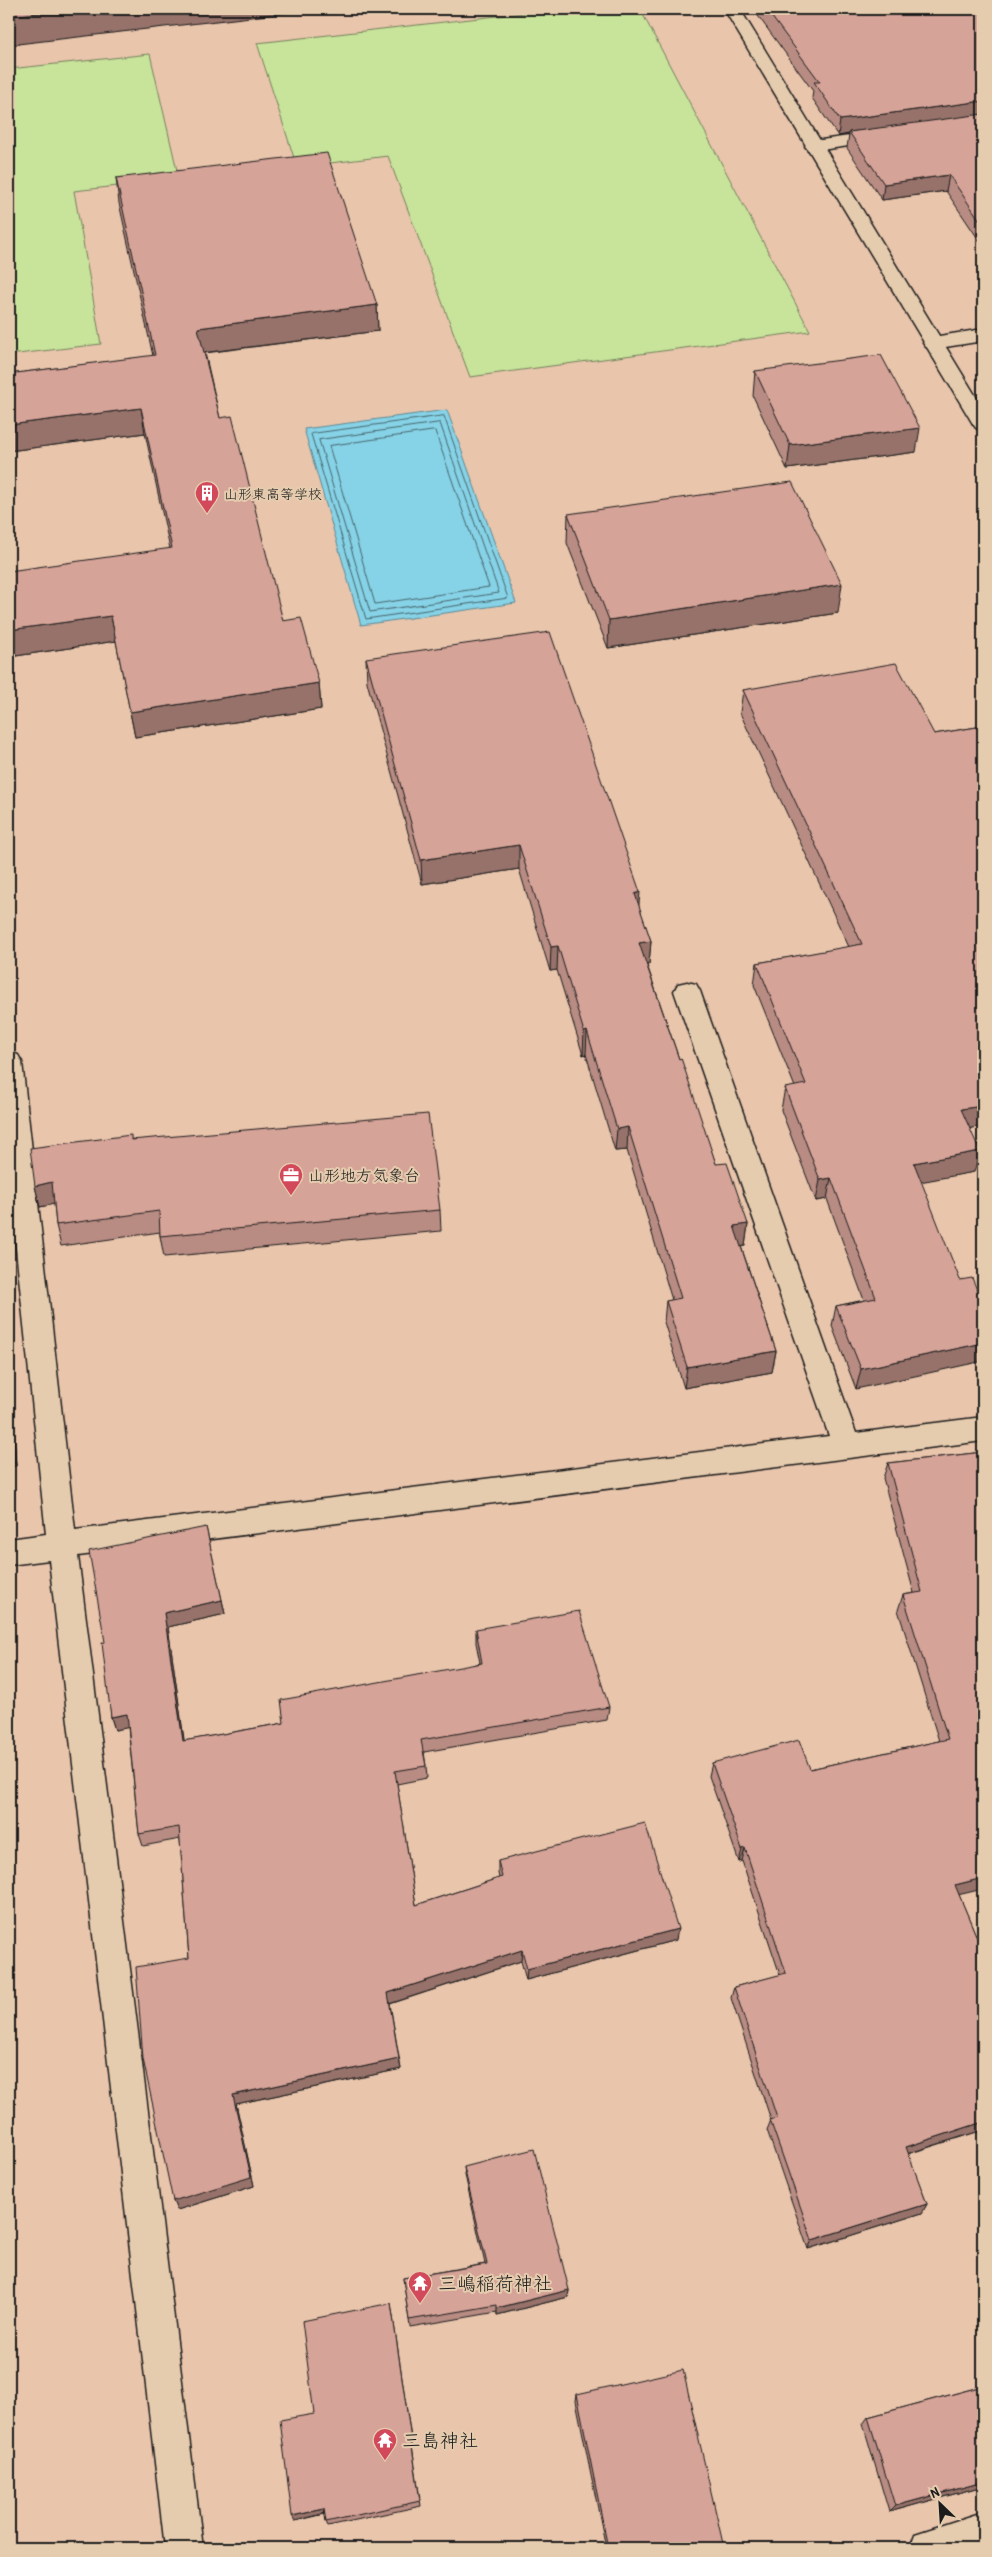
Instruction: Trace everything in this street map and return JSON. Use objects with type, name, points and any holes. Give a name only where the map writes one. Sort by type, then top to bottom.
[{"type":"street","points":[[732,9],[983,424]]},
{"type":"street","points":[[814,146],[899,134]]},
{"type":"street","points":[[933,344],[983,335]]},
{"type":"street","points":[[687,991],[847,1447]]},
{"type":"street","points":[[9,1062],[62,1546],[184,2548]]},
{"type":"street","points":[[9,1552],[983,1430]]},
{"type":"street","points":[[929,2548],[983,2532]]},
{"type":"green space","points":[[560,9],[640,9],[810,331],[470,377],[388,156],[297,167],[257,43]]},
{"type":"green space","points":[[150,54],[179,179],[74,191],[101,344],[9,355],[9,69]]},
{"type":"water","points":[[447,410],[516,603],[361,625],[304,429]]},
{"type":"building","points":[[9,9],[76,9],[9,16]]},
{"type":"building","points":[[766,9],[983,9],[983,101],[840,120],[814,82],[820,82]]},
{"type":"building","points":[[983,114],[983,225],[949,175],[884,184],[849,132]]},
{"type":"building","points":[[327,153],[377,305],[198,328],[220,418],[232,416],[283,621],[301,618],[319,683],[130,712],[111,616],[9,630],[9,571],[172,548],[141,408],[9,425],[9,374],[155,355],[116,178]]},
{"type":"building","points":[[881,355],[920,428],[790,445],[755,371]]},
{"type":"building","points":[[792,482],[842,584],[609,620],[568,514]]},
{"type":"building","points":[[550,632],[640,892],[635,894],[651,941],[639,943],[679,1059],[681,1058],[716,1164],[727,1163],[748,1224],[734,1226],[776,1351],[687,1367],[666,1301],[681,1298],[628,1127],[617,1129],[587,1031],[584,1032],[558,946],[551,947],[519,845],[421,860],[366,658]]},
{"type":"building","points":[[896,663],[934,734],[983,726],[983,1106],[961,1109],[980,1151],[914,1163],[960,1280],[972,1278],[983,1304],[983,1343],[861,1369],[836,1306],[876,1298],[831,1178],[820,1180],[785,1088],[806,1084],[757,963],[862,944],[743,690]]},
{"type":"building","points":[[428,1114],[440,1210],[160,1236],[159,1211],[56,1225],[52,1182],[35,1186],[30,1148],[131,1135],[131,1140]]},
{"type":"building","points":[[983,1452],[983,1878],[955,1885],[983,1952],[983,2122],[906,2147],[927,2204],[812,2240],[770,2120],[777,2118],[734,1987],[786,1973],[745,1848],[742,1849],[712,1763],[799,1740],[810,1769],[948,1739],[903,1595],[922,1592],[888,1463]]},
{"type":"building","points":[[206,1527],[222,1600],[164,1613],[183,1741],[284,1723],[281,1700],[482,1663],[476,1629],[579,1611],[609,1707],[421,1740],[426,1766],[395,1771],[416,1905],[502,1877],[498,1861],[645,1823],[678,1929],[527,1969],[522,1950],[388,1993],[399,2059],[233,2095],[251,2177],[173,2201],[143,2059],[136,1967],[189,1958],[179,1827],[139,1834],[127,1714],[111,1717],[102,1643],[105,1642],[89,1551]]},
{"type":"building","points":[[534,2149],[569,2290],[497,2308],[497,2305],[409,2320],[403,2278],[487,2264],[464,2167]]},
{"type":"building","name":"三島神社","points":[[391,2303],[420,2501],[326,2522],[324,2509],[292,2516],[280,2420],[314,2414],[302,2321]]},
{"type":"building","points":[[683,2370],[724,2548],[608,2548],[577,2394]]},
{"type":"building","points":[[983,2386],[983,2482],[895,2506],[868,2417]]},
{"type":"place","name":"山形東高等学校","points":[[207,514]]},
{"type":"place","name":"山形地方気象台","points":[[291,1196]]},
{"type":"place","name":"三嶋稲荷神社","points":[[420,2304]]},
{"type":"place","name":"三島神社","points":[[385,2461]]}]
